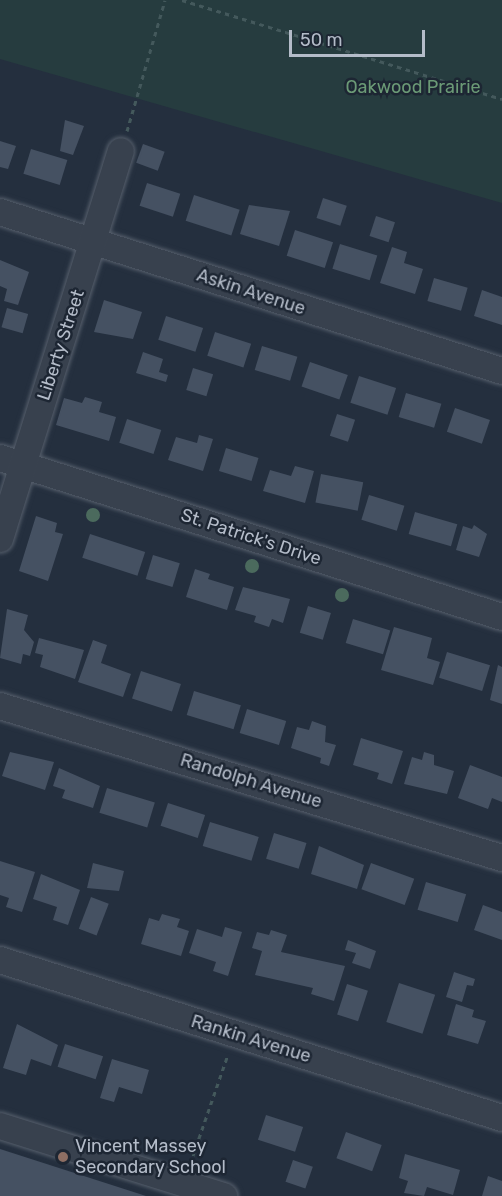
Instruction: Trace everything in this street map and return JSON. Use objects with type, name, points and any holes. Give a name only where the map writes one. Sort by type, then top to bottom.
[{"type":"street","name":"Liberty Street","points":[[0,539],[12,461],[94,242],[121,151]]},
{"type":"street","name":"Askin Avenue","points":[[0,212],[502,371]]},
{"type":"street","name":"St. Patrick's Drive","points":[[12,461],[502,616]]},
{"type":"street","name":"Randolph Avenue","points":[[0,705],[502,858]]},
{"type":"street","name":"Rankin Avenue","points":[[0,960],[502,1118]]},
{"type":"street","points":[[0,1126],[224,1196]]},
{"type":"path","points":[[121,151],[165,0]]},
{"type":"path","points":[[182,0],[502,99]]},
{"type":"path","points":[[186,1176],[230,1049]]},
{"type":"green space","name":"Oakwood Prairie","points":[[0,0],[502,0],[502,203],[0,59]]},
{"type":"building","points":[[65,120],[84,126],[73,155],[60,151]]},
{"type":"building","points":[[0,141],[16,146],[8,169],[0,167]]},
{"type":"building","points":[[143,144],[165,152],[158,171],[136,163]]},
{"type":"building","points":[[31,149],[67,160],[60,185],[23,174]]},
{"type":"building","points":[[147,183],[180,194],[173,217],[140,206]]},
{"type":"building","points":[[194,195],[240,210],[231,236],[186,221]]},
{"type":"building","points":[[323,198],[347,206],[340,226],[317,218]]},
{"type":"building","points":[[249,205],[290,211],[279,246],[240,234]]},
{"type":"building","points":[[376,216],[395,222],[389,242],[370,236]]},
{"type":"building","points":[[295,230],[333,242],[325,268],[287,256]]},
{"type":"building","points":[[340,244],[377,255],[370,280],[332,269]]},
{"type":"building","points":[[392,247],[407,252],[404,263],[423,269],[415,294],[380,283]]},
{"type":"building","points":[[0,260],[29,272],[18,305],[4,301],[7,289],[0,286]]},
{"type":"building","points":[[434,278],[468,288],[461,311],[427,301]]},
{"type":"building","points":[[482,290],[502,297],[502,325],[474,316]]},
{"type":"building","points":[[104,300],[142,312],[133,339],[94,332]]},
{"type":"building","points":[[7,308],[28,314],[23,333],[1,327]]},
{"type":"building","points":[[166,316],[203,328],[195,352],[158,340]]},
{"type":"building","points":[[215,332],[251,344],[243,368],[207,356]]},
{"type":"building","points":[[262,346],[297,357],[290,381],[255,370]]},
{"type":"building","points":[[143,352],[163,359],[159,372],[168,375],[166,382],[136,373]]},
{"type":"building","points":[[310,362],[348,375],[339,400],[302,387]]},
{"type":"building","points":[[193,368],[213,374],[206,396],[186,390]]},
{"type":"building","points":[[359,376],[396,388],[387,415],[350,403]]},
{"type":"building","points":[[406,393],[441,404],[434,428],[399,417]]},
{"type":"building","points":[[85,397],[102,402],[99,412],[116,417],[109,441],[56,425],[64,398],[82,403]]},
{"type":"building","points":[[455,408],[490,420],[482,444],[447,432]]},
{"type":"building","points":[[337,414],[355,420],[348,442],[330,436]]},
{"type":"building","points":[[127,419],[161,430],[154,454],[119,443]]},
{"type":"building","points":[[199,435],[213,439],[203,471],[168,460],[176,437],[197,443]]},
{"type":"building","points":[[226,448],[259,458],[251,481],[219,471]]},
{"type":"building","points":[[295,466],[314,471],[305,503],[263,491],[270,470],[291,476]]},
{"type":"building","points":[[321,474],[363,482],[358,511],[315,502]]},
{"type":"building","points":[[369,495],[404,506],[397,531],[361,520]]},
{"type":"building","points":[[415,512],[457,524],[451,546],[409,534]]},
{"type":"building","points":[[36,516],[57,523],[55,532],[63,534],[48,581],[19,571]]},
{"type":"building","points":[[474,525],[487,534],[479,557],[456,550],[463,526],[472,529]]},
{"type":"building","points":[[90,534],[145,552],[137,576],[82,558]]},
{"type":"building","points":[[153,555],[180,563],[172,587],[146,579]]},
{"type":"building","points":[[195,569],[210,574],[208,579],[234,587],[227,610],[186,597]]},
{"type":"building","points":[[243,587],[290,599],[283,623],[272,619],[269,627],[254,622],[256,616],[235,610]]},
{"type":"building","points":[[308,606],[331,613],[323,640],[300,633]]},
{"type":"building","points":[[7,609],[28,615],[24,630],[34,642],[30,656],[23,654],[21,664],[0,658]]},
{"type":"building","points":[[353,619],[390,630],[383,654],[346,643]]},
{"type":"building","points":[[394,627],[432,638],[427,658],[440,662],[433,685],[381,670]]},
{"type":"building","points":[[39,638],[84,650],[75,679],[40,667],[43,655],[35,653]]},
{"type":"building","points":[[93,640],[107,645],[101,663],[131,674],[123,697],[78,682]]},
{"type":"building","points":[[447,652],[490,665],[482,691],[439,678]]},
{"type":"building","points":[[498,665],[502,667],[502,704],[490,700]]},
{"type":"building","points":[[141,671],[181,684],[172,712],[132,699]]},
{"type":"building","points":[[194,691],[241,705],[234,729],[187,715]]},
{"type":"building","points":[[247,709],[286,721],[279,745],[240,733]]},
{"type":"building","points":[[312,721],[326,726],[325,742],[336,745],[329,766],[320,763],[321,758],[291,748],[297,727],[309,730]]},
{"type":"building","points":[[361,738],[403,751],[392,784],[377,779],[379,773],[353,765]]},
{"type":"building","points":[[10,752],[54,762],[45,790],[2,776]]},
{"type":"building","points":[[424,752],[434,755],[434,765],[454,771],[447,794],[404,784],[412,757],[422,760]]},
{"type":"building","points":[[470,765],[502,777],[502,802],[492,798],[488,809],[458,798]]},
{"type":"building","points":[[59,768],[100,786],[93,808],[62,798],[65,790],[53,786]]},
{"type":"building","points":[[107,788],[155,803],[147,827],[99,813]]},
{"type":"building","points":[[168,803],[205,815],[198,838],[161,826]]},
{"type":"building","points":[[210,822],[259,837],[251,861],[203,846]]},
{"type":"building","points":[[274,833],[307,843],[299,869],[266,859]]},
{"type":"building","points":[[319,846],[364,865],[357,889],[311,874]]},
{"type":"building","points":[[0,861],[35,872],[22,912],[6,907],[9,898],[0,895]]},
{"type":"building","points":[[93,863],[124,871],[119,891],[87,888]]},
{"type":"building","points":[[371,863],[414,879],[405,905],[361,889]]},
{"type":"building","points":[[41,874],[80,890],[68,925],[53,920],[57,907],[33,899]]},
{"type":"building","points":[[426,882],[466,894],[458,922],[418,910]]},
{"type":"building","points":[[91,897],[109,904],[97,936],[79,929]]},
{"type":"building","points":[[483,905],[502,912],[502,940],[474,930]]},
{"type":"building","points":[[162,914],[180,919],[177,927],[189,931],[181,956],[141,944],[149,918],[159,921]]},
{"type":"building","points":[[225,927],[242,932],[228,976],[213,971],[216,962],[189,953],[197,929],[222,937]]},
{"type":"building","points":[[271,930],[287,935],[281,952],[345,966],[334,1001],[311,994],[313,988],[255,975],[262,951],[252,948],[257,932],[269,935]]},
{"type":"building","points":[[348,940],[376,951],[370,969],[352,963],[356,953],[345,950]]},
{"type":"building","points":[[454,972],[475,979],[473,986],[467,985],[462,1002],[446,997]]},
{"type":"building","points":[[399,983],[435,995],[422,1034],[386,1022]]},
{"type":"building","points":[[347,984],[368,991],[358,1021],[337,1014]]},
{"type":"building","points":[[456,1004],[474,1010],[472,1017],[486,1021],[478,1044],[447,1035]]},
{"type":"building","points":[[17,1024],[58,1045],[51,1066],[31,1059],[26,1075],[3,1068]]},
{"type":"building","points":[[65,1044],[103,1056],[96,1079],[58,1067]]},
{"type":"building","points":[[112,1059],[149,1070],[142,1094],[119,1087],[114,1102],[100,1098]]},
{"type":"building","points":[[266,1115],[303,1127],[295,1152],[258,1140]]},
{"type":"building","points":[[346,1132],[382,1145],[372,1171],[336,1158]]},
{"type":"building","points":[[0,1149],[146,1196],[0,1196]]},
{"type":"building","points":[[405,1154],[460,1170],[453,1195],[427,1187],[424,1196],[404,1193],[408,1181],[399,1178]]},
{"type":"building","points":[[293,1160],[313,1167],[305,1189],[286,1182]]},
{"type":"building","points":[[488,1176],[502,1181],[502,1196],[482,1196]]},
{"type":"place","name":"Vincent Massey Secondary School","points":[[63,1157]]}]
